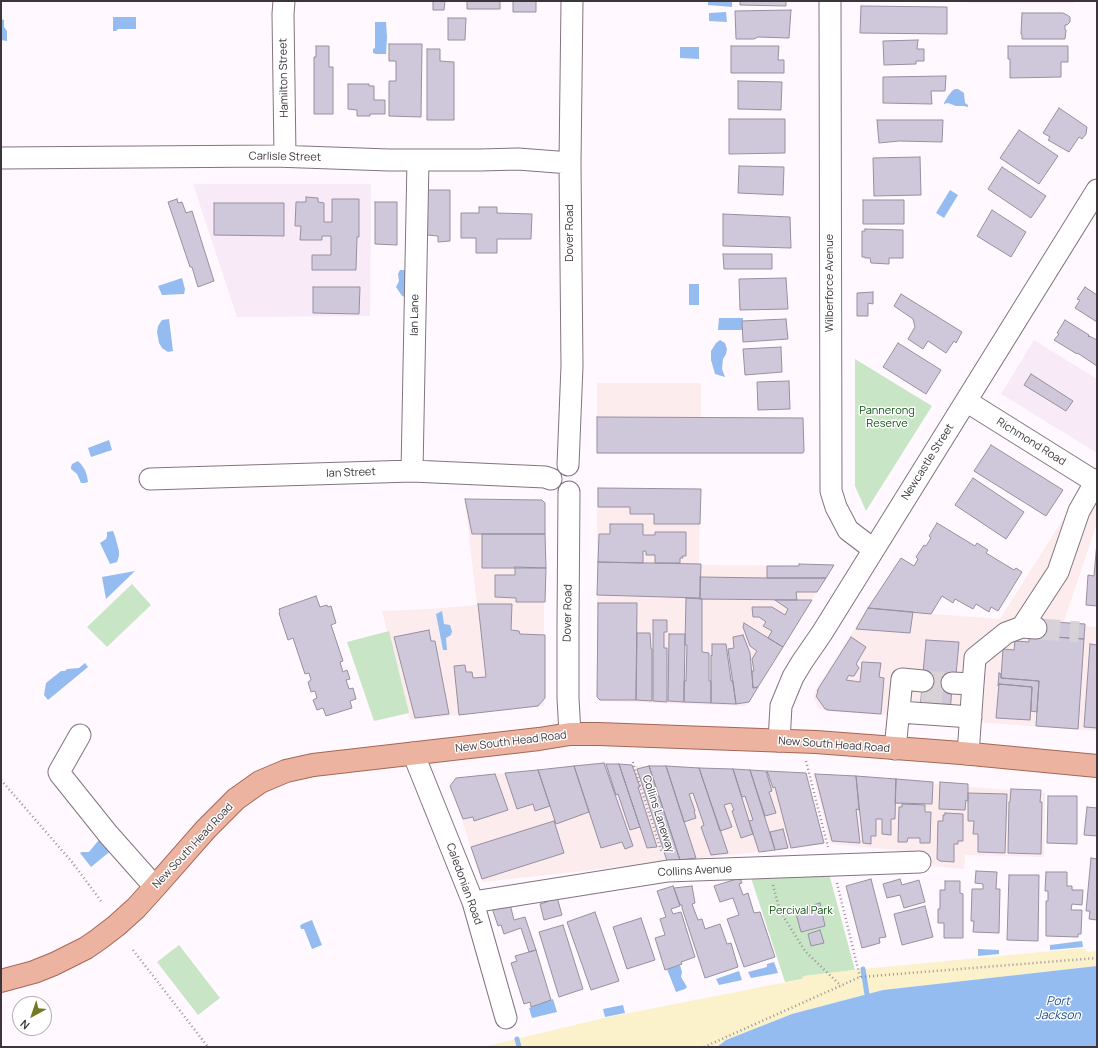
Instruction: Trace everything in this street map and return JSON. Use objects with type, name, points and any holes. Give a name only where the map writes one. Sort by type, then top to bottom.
[{"type":"main road","name":"New South Head Road","points":[[1,981],[34,972],[70,957],[86,948],[116,926],[136,908],[206,829],[236,799],[260,782],[286,771],[313,765],[570,734],[598,734],[816,742],[1097,766]]},
{"type":"street","name":"Hamilton Street","points":[[284,1],[285,156]]},
{"type":"street","name":"Dover Road","points":[[568,465],[572,359],[570,163],[572,1]]},
{"type":"street","name":"Wilberforce Avenue","points":[[830,1],[831,491],[836,507],[848,530],[874,549]]},
{"type":"street","name":"Carlisle Street","points":[[1,158],[285,156],[389,160],[518,159],[570,163]]},
{"type":"street","name":"Ian Lane","points":[[412,471],[418,160]]},
{"type":"street","name":"Newcastle Street","points":[[779,741],[781,706],[793,678],[802,662],[822,633],[1097,190]]},
{"type":"street","name":"Richmond Road","points":[[966,401],[1096,481]]},
{"type":"street","points":[[560,465],[572,466],[577,471],[579,479],[576,487],[569,492],[559,491],[552,484],[551,479],[556,467],[560,465]]},
{"type":"street","name":"Ian Street","points":[[150,479],[412,471],[545,477],[551,479]]},
{"type":"street","points":[[968,754],[975,658],[1006,633],[1030,628],[1058,572],[1079,511],[1096,481]]},
{"type":"street","name":"Dover Road","points":[[569,492],[568,703],[570,734]]},
{"type":"street","points":[[900,701],[922,691]]},
{"type":"street","points":[[952,693],[972,700]]},
{"type":"street","points":[[900,701],[972,700]]},
{"type":"street","points":[[895,749],[900,701]]},
{"type":"street","points":[[80,735],[59,772],[108,834],[155,887]]},
{"type":"street","name":"Caledonian Road","points":[[413,753],[473,902],[506,1018]]},
{"type":"street","name":"Collins Avenue","points":[[473,902],[668,871],[920,862]]},
{"type":"path","points":[[806,760],[807,769]]},
{"type":"path","name":"Collins Laneway","points":[[633,762],[668,871]]},
{"type":"path","points":[[1,780],[72,862],[101,901]]},
{"type":"path","points":[[768,868],[780,911],[805,951],[841,986]]},
{"type":"path","points":[[132,950],[208,1047]]},
{"type":"path","points":[[704,1047],[860,978],[1097,958]]},
{"type":"path","points":[[858,968],[860,978]]},
{"type":"shaded area","points":[[967,1],[1074,1],[1074,3],[967,3]]},
{"type":"shaded area","points":[[193,184],[371,184],[370,316],[237,317]]},
{"type":"shaded area","points":[[1034,340],[1097,379],[1097,453],[1001,394]]},
{"type":"shaded area","points":[[597,383],[701,383],[701,418],[802,419],[802,454],[597,454]]},
{"type":"shaded area","points":[[597,489],[700,490],[699,565],[833,566],[746,706],[597,701]]},
{"type":"shaded area","points":[[1075,500],[1086,507],[1097,508],[1097,523],[1063,624],[1097,627],[1097,731],[826,711],[818,708],[814,699],[814,694],[867,609],[1000,619]]},
{"type":"shaded area","points":[[465,501],[544,501],[544,706],[410,720],[382,611],[477,605]]},
{"type":"shaded area","points":[[594,764],[805,773],[823,845],[482,882],[451,786],[456,778]]},
{"type":"shaded area","points":[[813,774],[1045,793],[1044,857],[965,855],[964,869],[920,865],[921,852],[830,844]]},
{"type":"green space","name":"Pannerong Reserve","points":[[855,359],[932,406],[866,511],[855,486]]},
{"type":"green space","points":[[132,584],[151,605],[107,647],[87,627]]},
{"type":"green space","points":[[389,631],[409,713],[374,721],[347,642]]},
{"type":"green space","name":"Percival Park","points":[[828,870],[855,970],[804,976],[802,979],[785,982],[751,878]]},
{"type":"green space","points":[[179,945],[220,998],[198,1015],[157,962]]},
{"type":"sand","points":[[1084,948],[1087,952],[1097,951],[1097,966],[883,990],[792,1014],[726,1040],[717,1047],[483,1047],[604,1018],[802,979],[804,976]]},
{"type":"water","points":[[708,1],[732,1],[732,7],[708,5]]},
{"type":"water","points":[[726,12],[727,22],[709,21],[709,13]]},
{"type":"water","points":[[113,17],[136,17],[136,29],[118,29],[113,31]]},
{"type":"water","points":[[1,19],[4,20],[4,27],[7,31],[7,41],[1,40]]},
{"type":"water","points":[[375,22],[386,22],[386,54],[373,53],[373,49],[375,48]]},
{"type":"water","points":[[680,47],[699,47],[699,59],[680,58]]},
{"type":"water","points":[[955,89],[958,89],[964,93],[965,103],[968,107],[956,106],[948,103],[944,104],[948,96]]},
{"type":"water","points":[[950,190],[958,195],[944,218],[936,213]]},
{"type":"water","points":[[400,270],[407,270],[406,297],[402,296],[396,287],[399,281],[398,274]]},
{"type":"water","points":[[182,278],[185,289],[184,294],[162,295],[158,286]]},
{"type":"water","points":[[689,284],[699,284],[699,305],[689,305]]},
{"type":"water","points":[[719,318],[743,318],[743,330],[718,330]]},
{"type":"water","points":[[169,319],[173,351],[168,352],[162,348],[159,343],[157,332],[158,326],[162,320]]},
{"type":"water","points":[[720,340],[725,343],[727,349],[723,359],[722,369],[725,377],[715,374],[711,360],[711,351]]},
{"type":"water","points":[[109,440],[112,450],[91,457],[88,448]]},
{"type":"water","points":[[78,461],[85,470],[88,482],[81,483],[77,474],[71,469],[72,464]]},
{"type":"water","points":[[113,531],[119,556],[117,562],[110,564],[100,543],[106,539],[107,532]]},
{"type":"water","points":[[135,571],[106,599],[102,577]]},
{"type":"water","points":[[442,611],[444,624],[450,625],[452,631],[451,635],[446,638],[447,650],[443,650],[436,614]]},
{"type":"water","points":[[85,663],[88,667],[48,700],[44,695],[46,683],[61,671],[79,668]]},
{"type":"water","points":[[102,836],[113,849],[91,867],[80,853],[89,852]]},
{"type":"water","points":[[312,920],[322,945],[312,949],[304,929],[301,929],[300,926]]},
{"type":"water","points":[[1082,941],[1083,947],[1050,950],[1050,945]]},
{"type":"water","points":[[978,949],[999,950],[999,954],[978,956]]},
{"type":"water","points":[[774,962],[778,973],[751,978],[748,972],[767,967],[767,964]]},
{"type":"water","points":[[680,965],[682,972],[681,977],[687,987],[676,992],[667,969]]},
{"type":"water","name":"Port Jackson","points":[[1097,966],[1097,1047],[717,1047],[726,1040],[792,1014],[883,990]]},
{"type":"water","points":[[739,971],[742,980],[719,985],[716,979]]},
{"type":"water","points":[[553,999],[557,1012],[532,1018],[529,1008]]},
{"type":"water","points":[[623,1005],[625,1013],[605,1017],[603,1009]]},
{"type":"building","points":[[433,1],[445,1],[444,10],[433,10]]},
{"type":"building","points":[[467,1],[500,1],[500,9],[467,9]]},
{"type":"building","points":[[513,1],[536,1],[536,12],[513,12]]},
{"type":"building","points":[[740,1],[786,1],[786,6],[740,5]]},
{"type":"building","points":[[861,6],[947,7],[947,34],[860,33]]},
{"type":"building","points":[[791,10],[789,38],[758,37],[754,39],[736,39],[735,11]]},
{"type":"building","points":[[1022,13],[1063,13],[1067,15],[1070,17],[1070,22],[1065,25],[1065,39],[1022,39]]},
{"type":"building","points":[[448,18],[466,18],[465,40],[448,40]]},
{"type":"building","points":[[918,40],[917,49],[924,49],[924,61],[916,61],[916,64],[884,65],[883,41]]},
{"type":"building","points":[[389,44],[422,44],[421,117],[389,116],[389,81],[396,81],[396,61],[389,61]]},
{"type":"building","points":[[316,46],[329,46],[329,67],[333,67],[333,114],[314,114],[314,57],[316,57]]},
{"type":"building","points":[[731,46],[779,46],[778,60],[784,60],[784,73],[731,73]]},
{"type":"building","points":[[1008,46],[1068,46],[1068,62],[1061,62],[1061,77],[1010,78]]},
{"type":"building","points":[[427,49],[440,49],[440,61],[454,62],[454,120],[427,120]]},
{"type":"building","points":[[946,76],[945,91],[931,91],[932,104],[883,103],[883,77]]},
{"type":"building","points":[[738,81],[782,82],[781,110],[738,109]]},
{"type":"building","points":[[348,84],[369,84],[369,86],[374,86],[374,100],[385,100],[385,114],[357,116],[357,110],[348,109]]},
{"type":"building","points":[[1059,108],[1087,127],[1086,134],[1082,139],[1079,137],[1069,152],[1048,140],[1050,137],[1043,133]]},
{"type":"building","points":[[729,119],[785,119],[785,153],[729,154]]},
{"type":"building","points":[[877,120],[943,120],[942,142],[899,141],[879,143]]},
{"type":"building","points":[[1019,130],[1058,156],[1039,184],[1000,158]]},
{"type":"building","points":[[920,157],[921,195],[874,196],[873,158]]},
{"type":"building","points":[[739,166],[784,167],[783,195],[738,193]]},
{"type":"building","points":[[1002,167],[1046,196],[1031,218],[988,189]]},
{"type":"building","points":[[427,190],[450,190],[450,241],[438,242],[438,236],[427,235]]},
{"type":"building","points":[[306,197],[318,198],[318,202],[324,203],[324,222],[332,222],[332,199],[359,199],[359,237],[357,237],[356,270],[312,270],[312,255],[331,255],[331,236],[322,236],[322,240],[300,240],[301,226],[295,226],[296,202],[306,202]]},
{"type":"building","points":[[177,199],[178,203],[182,202],[186,213],[192,211],[214,281],[198,287],[168,202]]},
{"type":"building","points":[[863,200],[904,200],[904,224],[863,224]]},
{"type":"building","points":[[375,202],[397,202],[397,245],[375,244]]},
{"type":"building","points":[[214,203],[284,203],[284,236],[214,235]]},
{"type":"building","points":[[479,207],[497,207],[497,213],[532,214],[531,239],[497,239],[497,253],[476,253],[476,238],[461,238],[461,213],[479,213]]},
{"type":"building","points":[[992,210],[1026,232],[1011,257],[977,236]]},
{"type":"building","points":[[723,214],[790,217],[791,248],[723,246]]},
{"type":"building","points":[[865,229],[903,230],[903,258],[889,258],[889,264],[871,263],[870,258],[862,257],[862,231],[865,231]]},
{"type":"building","points":[[723,254],[772,254],[772,269],[724,269]]},
{"type":"building","points":[[786,278],[788,309],[740,310],[739,279]]},
{"type":"building","points":[[313,287],[360,287],[359,314],[313,313]]},
{"type":"building","points":[[1085,287],[1097,295],[1097,322],[1075,308],[1080,300],[1077,299]]},
{"type":"building","points":[[873,292],[873,304],[868,303],[868,316],[857,316],[857,293]]},
{"type":"building","points":[[901,294],[962,332],[956,343],[954,341],[946,353],[928,341],[923,349],[908,339],[915,327],[913,319],[894,306]]},
{"type":"building","points":[[786,319],[788,339],[743,342],[742,321]]},
{"type":"building","points":[[1065,320],[1089,335],[1089,337],[1097,340],[1097,366],[1054,340],[1059,334],[1057,333]]},
{"type":"building","points":[[898,343],[941,370],[926,394],[883,367]]},
{"type":"building","points":[[781,347],[782,372],[745,375],[743,349]]},
{"type":"building","points":[[1031,374],[1073,401],[1066,411],[1024,385]]},
{"type":"building","points":[[789,381],[790,409],[758,410],[757,382]]},
{"type":"building","points":[[597,417],[803,418],[804,451],[803,453],[597,453]]},
{"type":"building","points":[[991,445],[1063,490],[1046,516],[974,471]]},
{"type":"building","points":[[973,478],[1024,512],[1006,539],[955,505]]},
{"type":"building","points":[[598,488],[701,489],[700,524],[654,524],[654,514],[630,514],[630,507],[598,507]]},
{"type":"building","points":[[465,499],[542,500],[545,503],[545,534],[472,534]]},
{"type":"building","points":[[937,523],[975,546],[977,543],[988,550],[986,553],[1014,570],[1016,568],[1022,572],[998,611],[991,607],[989,612],[976,604],[973,609],[955,599],[953,603],[942,596],[931,614],[868,608],[901,558],[914,566],[918,559],[916,557],[931,538],[929,536]]},
{"type":"building","points":[[610,524],[643,524],[643,535],[655,535],[655,532],[686,532],[686,556],[682,556],[683,558],[680,558],[680,563],[655,563],[655,555],[646,555],[646,551],[643,551],[643,563],[598,562],[599,534],[610,534]]},
{"type":"building","points":[[482,534],[545,534],[546,568],[482,568]]},
{"type":"building","points":[[1097,542],[1097,606],[1086,605],[1088,575],[1094,576]]},
{"type":"building","points":[[598,562],[701,564],[700,598],[597,595]]},
{"type":"building","points":[[799,564],[834,565],[826,578],[767,578],[767,566],[799,566]]},
{"type":"building","points":[[515,567],[546,568],[545,602],[516,602],[516,598],[495,597],[495,575],[515,575]]},
{"type":"building","points":[[700,577],[826,578],[817,592],[796,592],[797,600],[700,599]]},
{"type":"building","points":[[316,596],[320,607],[327,605],[328,607],[331,606],[336,623],[331,625],[343,661],[340,662],[343,672],[347,670],[350,679],[346,680],[349,689],[353,688],[356,699],[350,701],[352,708],[326,716],[323,708],[317,710],[313,700],[317,698],[315,691],[311,692],[308,682],[311,680],[309,673],[305,674],[293,638],[288,640],[279,613],[279,609]]},
{"type":"building","points":[[686,598],[702,599],[702,652],[709,653],[711,703],[684,702],[687,645],[685,645]]},
{"type":"building","points":[[775,600],[812,600],[783,647],[768,638],[772,631],[763,626],[766,622],[759,617],[753,617],[752,607],[772,607],[785,615],[788,609]]},
{"type":"building","points":[[598,603],[637,603],[636,700],[600,700],[597,697]]},
{"type":"building","points":[[478,604],[512,604],[511,630],[519,631],[520,634],[545,635],[545,698],[538,706],[459,715],[454,666],[465,665],[466,672],[472,672],[473,678],[486,677]]},
{"type":"building","points":[[868,608],[913,612],[910,633],[856,629]]},
{"type":"building","points":[[653,620],[667,620],[667,632],[664,632],[664,648],[667,648],[667,702],[653,701]]},
{"type":"building","points":[[1039,621],[1085,624],[1084,639],[1038,636]]},
{"type":"building","points":[[744,623],[783,647],[758,687],[753,688],[752,671],[754,671],[752,659],[757,651],[750,646],[743,627]]},
{"type":"building","points":[[429,630],[431,641],[435,641],[449,714],[415,718],[394,637]]},
{"type":"building","points":[[637,633],[650,633],[652,649],[652,701],[636,700]]},
{"type":"building","points":[[669,634],[685,634],[684,702],[668,701]]},
{"type":"building","points":[[743,635],[750,653],[753,688],[758,687],[749,702],[736,704],[728,649],[734,648],[733,637]]},
{"type":"building","points":[[1029,635],[1084,639],[1078,729],[1036,726],[1039,681],[1001,678],[1003,649],[1014,650],[1015,641],[1029,642]]},
{"type":"building","points":[[851,637],[866,647],[856,664],[859,668],[854,676],[849,675],[846,680],[860,682],[862,662],[881,663],[879,677],[884,678],[881,714],[827,710],[816,696],[817,691]]},
{"type":"building","points":[[926,640],[959,642],[956,675],[923,673]]},
{"type":"building","points":[[712,644],[726,644],[736,704],[711,703]]},
{"type":"building","points":[[1090,644],[1097,645],[1097,728],[1084,727]]},
{"type":"building","points":[[923,673],[953,675],[950,713],[920,711]]},
{"type":"building","points":[[999,673],[1001,674],[1001,678],[1039,681],[1037,712],[1031,711],[1032,687],[999,684],[998,686]]},
{"type":"building","points":[[999,684],[1032,687],[1030,720],[996,718]]},
{"type":"building","points":[[604,763],[633,846],[625,849],[622,842],[601,848],[574,766]]},
{"type":"building","points":[[606,764],[619,764],[640,827],[630,830]]},
{"type":"building","points":[[619,764],[632,765],[640,787],[638,787],[657,847],[647,848]]},
{"type":"building","points":[[574,766],[589,812],[556,824],[538,770]]},
{"type":"building","points":[[649,766],[680,860],[667,861],[637,769]]},
{"type":"building","points":[[649,766],[666,766],[696,858],[680,860]]},
{"type":"building","points":[[666,766],[699,768],[728,853],[711,855],[701,827],[704,825],[693,793],[689,794],[696,818],[684,822]]},
{"type":"building","points":[[699,768],[733,769],[753,834],[741,838],[732,811],[734,810],[731,803],[724,805],[732,827],[720,831]]},
{"type":"building","points":[[733,769],[750,770],[775,850],[759,852],[749,821],[753,820],[745,796],[742,797]]},
{"type":"building","points":[[538,770],[550,806],[535,811],[533,804],[517,809],[505,773]]},
{"type":"building","points":[[750,770],[766,771],[772,791],[769,792],[776,813],[765,816]]},
{"type":"building","points":[[767,771],[806,773],[824,843],[791,848],[775,787],[773,788]]},
{"type":"building","points":[[495,774],[508,810],[474,821],[473,817],[463,819],[450,786],[456,778]]},
{"type":"building","points":[[815,774],[856,776],[859,810],[856,809],[860,843],[832,841]]},
{"type":"building","points":[[856,776],[896,779],[895,819],[891,819],[891,835],[882,834],[882,819],[876,819],[876,836],[871,836],[871,844],[863,843]]},
{"type":"building","points":[[896,779],[933,782],[932,804],[895,803]]},
{"type":"building","points":[[940,782],[968,784],[968,801],[966,800],[965,810],[939,809]]},
{"type":"building","points":[[1011,789],[1041,790],[1041,854],[1008,853],[1009,802]]},
{"type":"building","points":[[968,793],[1007,794],[1005,853],[978,852],[978,834],[973,834],[974,821],[968,821]]},
{"type":"building","points":[[1048,796],[1077,796],[1077,844],[1047,843]]},
{"type":"building","points":[[902,804],[925,805],[925,812],[931,812],[930,843],[920,843],[920,838],[908,838],[907,842],[898,842],[899,807],[902,807]]},
{"type":"building","points":[[1087,807],[1097,808],[1097,836],[1084,835]]},
{"type":"building","points":[[945,813],[963,814],[963,841],[958,841],[958,844],[954,844],[954,862],[940,861],[937,859],[938,821],[943,821],[943,815],[945,815]]},
{"type":"building","points":[[554,821],[564,853],[482,879],[471,847]]},
{"type":"building","points":[[783,829],[788,848],[775,850],[770,832]]},
{"type":"building","points":[[1091,858],[1097,859],[1097,920],[1089,919],[1090,911],[1086,911]]},
{"type":"building","points":[[976,871],[997,872],[996,889],[1000,889],[999,933],[973,932],[974,921],[971,921],[972,889],[983,889],[983,884],[975,883]]},
{"type":"building","points":[[1046,872],[1067,872],[1067,886],[1072,886],[1072,890],[1083,890],[1082,905],[1072,904],[1071,910],[1082,910],[1081,934],[1078,934],[1078,937],[1046,936],[1046,901],[1048,901],[1048,891],[1045,891]]},
{"type":"building","points":[[1009,875],[1039,875],[1038,941],[1007,940]]},
{"type":"building","points":[[740,878],[742,883],[739,884],[743,895],[748,893],[754,913],[760,912],[775,957],[744,967],[727,919],[739,915],[733,898],[720,902],[714,886]]},
{"type":"building","points":[[871,879],[886,937],[879,938],[880,943],[862,948],[846,886]]},
{"type":"building","points":[[900,879],[902,885],[919,880],[925,902],[904,908],[900,895],[887,898],[883,884]]},
{"type":"building","points":[[945,881],[960,881],[960,893],[963,894],[963,938],[944,938],[944,923],[938,923],[940,890],[945,890]]},
{"type":"building","points":[[673,886],[680,906],[671,909],[673,914],[681,912],[695,957],[681,962],[682,964],[665,970],[655,938],[665,935],[660,919],[666,917],[657,891]]},
{"type":"building","points":[[692,886],[695,903],[692,904],[698,920],[702,919],[705,929],[720,924],[727,944],[731,943],[738,967],[705,978],[682,905],[680,905],[674,888]]},
{"type":"building","points":[[557,897],[562,915],[544,920],[540,904]]},
{"type":"building","points":[[820,903],[825,926],[801,932],[795,910]]},
{"type":"building","points":[[510,904],[514,920],[525,917],[536,950],[529,952],[521,928],[504,934],[501,925],[498,926],[491,905]]},
{"type":"building","points":[[925,906],[933,937],[902,945],[894,914]]},
{"type":"building","points":[[595,912],[619,981],[591,990],[567,922]]},
{"type":"building","points":[[641,918],[655,960],[627,969],[613,927]]},
{"type":"building","points":[[563,925],[583,989],[559,997],[539,932]]},
{"type":"building","points":[[820,930],[824,943],[811,946],[808,934]]},
{"type":"building","points":[[536,950],[551,1000],[531,1007],[530,1002],[524,1004],[511,963],[517,961],[515,956]]},
{"type":"waterway","points":[[863,969],[868,1001]]},
{"type":"waterway","points":[[517,1039],[519,1047]]},
{"type":"tunnel","points":[[1039,629],[1079,632]]},
{"type":"tunnel","points":[[923,681],[952,683]]},
{"type":"tunnel","points":[[921,701],[951,703]]}]
